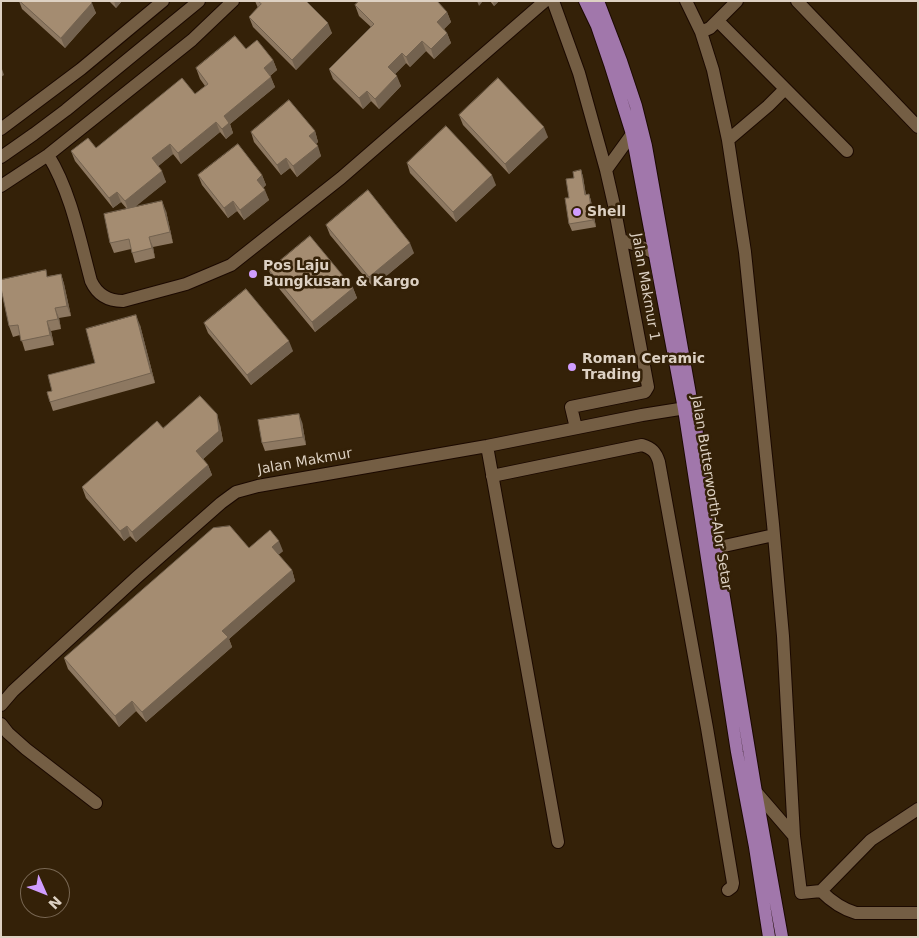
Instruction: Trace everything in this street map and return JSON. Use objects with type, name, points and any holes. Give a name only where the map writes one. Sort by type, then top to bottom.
[{"type":"main road","name":"Jalan Butterworth-Alor Setar","points":[[586,1],[597,26],[632,134],[654,253],[688,408],[698,439],[756,792],[782,937]]},
{"type":"main road","name":"Jalan Butterworth-Alor Setar","points":[[598,1],[621,60],[636,106],[646,146],[688,408],[734,733],[769,937]]},
{"type":"street","points":[[1,129],[81,69],[163,1]]},
{"type":"street","points":[[1,157],[58,116],[199,1]]},
{"type":"street","points":[[1,186],[48,155],[192,40],[233,1]]},
{"type":"street","points":[[48,155],[55,166],[69,201],[91,281],[98,292],[115,301],[122,301],[186,284],[231,265],[250,251],[341,178],[545,1]]},
{"type":"street","name":"Jalan Makmur 1","points":[[553,1],[579,73],[606,170],[648,388],[645,392],[638,393]]},
{"type":"street","points":[[686,1],[701,32],[713,70],[728,140],[745,252],[783,636],[794,836],[802,893],[821,891],[871,840],[918,809]]},
{"type":"street","points":[[701,32],[710,28],[737,1]]},
{"type":"street","points":[[797,1],[918,127]]},
{"type":"street","points":[[718,21],[846,151]]},
{"type":"street","points":[[728,140],[785,89]]},
{"type":"street","points":[[606,170],[632,134]]},
{"type":"street","points":[[621,240],[654,253]]},
{"type":"street","points":[[576,428],[572,407],[638,393],[642,415]]},
{"type":"street","name":"Jalan Makmur","points":[[1,705],[136,577],[236,492],[258,486],[487,446],[642,415],[688,408]]},
{"type":"street","points":[[492,476],[642,445],[650,447],[656,453],[661,471],[733,883],[732,887],[728,890]]},
{"type":"street","points":[[487,446],[558,842]]},
{"type":"street","points":[[715,548],[774,535]]},
{"type":"street","points":[[1,724],[8,733],[26,748],[96,803]]},
{"type":"street","points":[[756,792],[794,836]]},
{"type":"street","points":[[821,891],[837,906],[856,913],[918,912]]},
{"type":"building","points":[[20,1],[90,1],[92,3],[61,38]]},
{"type":"building","points":[[258,1],[306,1],[328,23],[292,60],[249,17],[261,4]]},
{"type":"building","points":[[359,1],[437,1],[447,12],[437,22],[447,33],[431,49],[422,41],[406,57],[402,53],[388,67],[397,76],[375,99],[367,91],[359,98],[329,69],[374,24],[355,5]]},
{"type":"building","points":[[235,36],[246,49],[257,40],[273,60],[264,68],[271,77],[224,116],[229,123],[222,129],[216,122],[178,153],[170,144],[152,158],[162,171],[125,201],[117,192],[109,198],[71,151],[88,138],[96,148],[182,78],[195,94],[208,84],[196,68]]},
{"type":"building","points":[[498,78],[544,127],[505,164],[459,115]]},
{"type":"building","points":[[289,100],[315,131],[309,136],[318,146],[293,166],[286,158],[277,165],[251,132]]},
{"type":"building","points":[[446,126],[492,175],[453,212],[407,163]]},
{"type":"building","points":[[238,144],[262,175],[257,180],[265,190],[240,210],[233,201],[224,208],[198,175]]},
{"type":"building","points":[[581,170],[585,195],[589,194],[593,220],[569,224],[565,198],[569,198],[566,179],[574,178],[573,172]]},
{"type":"building","points":[[368,190],[410,243],[369,277],[326,225]]},
{"type":"building","points":[[162,201],[170,232],[149,237],[152,248],[132,253],[129,239],[110,243],[104,214]]},
{"type":"building","points":[[310,236],[353,288],[312,322],[269,270]]},
{"type":"building","points":[[46,270],[47,277],[61,274],[67,306],[55,308],[58,319],[47,321],[50,335],[21,341],[18,325],[9,326],[1,280]]},
{"type":"building","points":[[246,289],[289,341],[247,375],[204,323]]},
{"type":"building","points":[[136,315],[151,373],[50,402],[47,392],[52,391],[48,375],[95,363],[86,329]]},
{"type":"building","points":[[200,396],[217,414],[219,431],[196,451],[208,465],[132,532],[127,526],[120,531],[82,487],[157,421],[163,428]]},
{"type":"building","points":[[299,414],[303,437],[262,443],[258,420]]},
{"type":"building","points":[[230,526],[249,548],[270,530],[279,541],[272,547],[292,570],[222,631],[228,637],[142,712],[132,701],[115,716],[64,658],[213,528]]},
{"type":"place","name":"Shell","points":[[577,212]]},
{"type":"place","name":"Pos Laju Bungkusan & Kargo","points":[[253,274]]},
{"type":"place","name":"Roman Ceramic Trading","points":[[572,367]]}]
